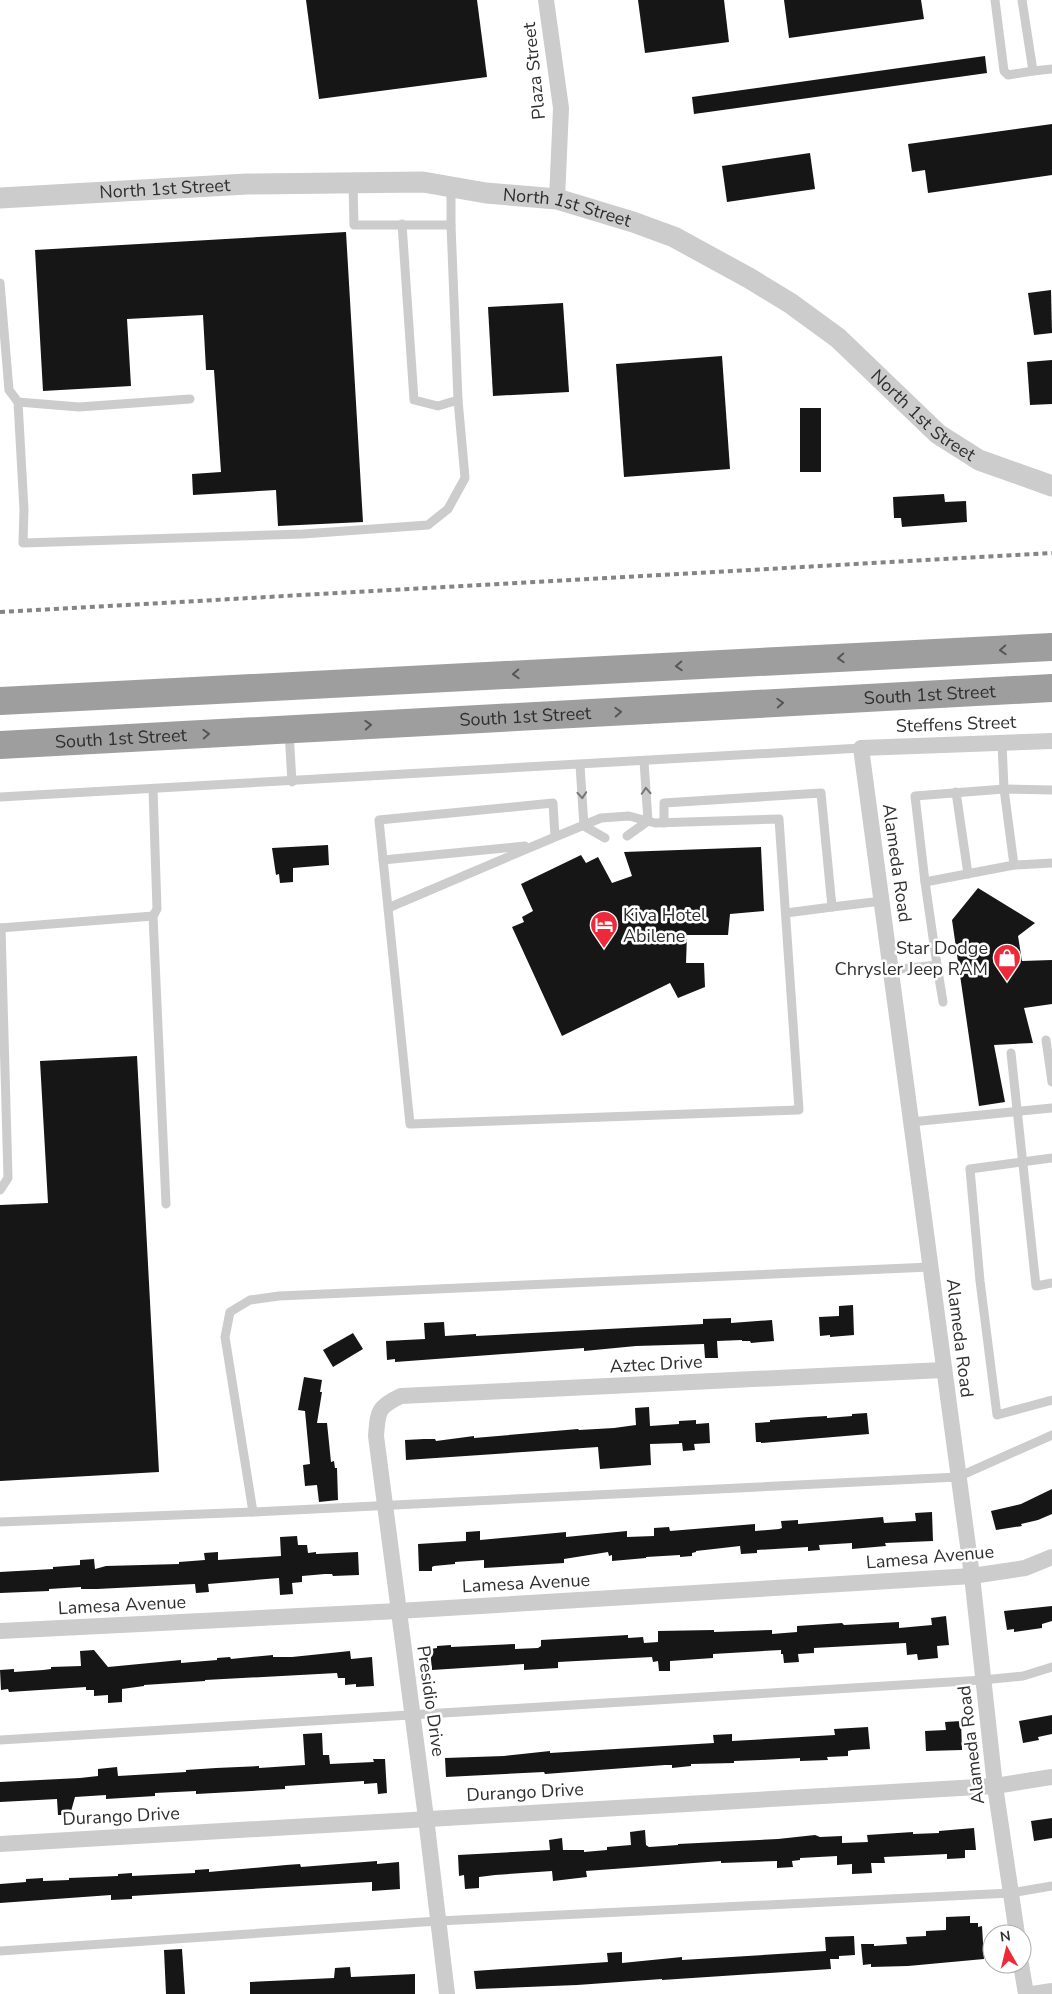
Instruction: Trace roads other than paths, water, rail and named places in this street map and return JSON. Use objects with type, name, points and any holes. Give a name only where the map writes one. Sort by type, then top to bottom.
[{"type":"highway","points":[[0,700],[1052,647]]},
{"type":"highway","points":[[286,686],[289,729]]},
{"type":"highway","name":"South 1st Street","points":[[0,745],[1052,688]]},
{"type":"street","name":"Plaza Street","points":[[546,0],[561,108],[557,199]]},
{"type":"street","name":"North 1st Street","points":[[0,198],[247,184],[423,182],[486,193],[557,199],[633,222],[674,237],[749,278],[790,303],[838,338],[938,434],[979,460],[1052,486]]},
{"type":"street","name":"Steffens Street","points":[[861,748],[1052,741]]},
{"type":"street","name":"Alameda Road","points":[[861,748],[972,1576],[995,1786],[1016,1924]]},
{"type":"street","name":"Aztec Drive","points":[[378,1414],[388,1402],[401,1396],[943,1370]]},
{"type":"street","name":"Presidio Drive","points":[[378,1414],[376,1436],[384,1504],[426,1818],[447,1994]]},
{"type":"street","name":"Lamesa Avenue","points":[[0,1631],[398,1611],[972,1576],[1024,1568],[1052,1557]]},
{"type":"street","name":"Durango Drive","points":[[0,1844],[995,1786],[1052,1777]]},
{"type":"street","points":[[1023,1974],[1026,1994]]},
{"type":"street","points":[[1032,1994],[1052,1991]]},
{"type":"lane","points":[[995,0],[1004,71],[1008,75],[1052,69]]},
{"type":"lane","points":[[1022,0],[1033,71]]},
{"type":"lane","points":[[353,183],[354,225],[452,225]]},
{"type":"lane","points":[[0,283],[9,390],[18,402],[24,510],[23,543],[302,534],[428,526],[448,509],[465,478],[458,400],[451,187]]},
{"type":"lane","points":[[402,224],[414,400],[438,406],[458,400]]},
{"type":"lane","points":[[18,402],[79,407],[190,400]]},
{"type":"lane","points":[[289,729],[292,782]]},
{"type":"lane","points":[[1002,743],[1004,789],[1014,865]]},
{"type":"lane","points":[[0,797],[292,782],[861,748]]},
{"type":"lane","points":[[644,761],[648,822]]},
{"type":"lane","points":[[580,765],[584,826]]},
{"type":"lane","points":[[153,789],[157,909],[153,916],[166,1204]]},
{"type":"lane","points":[[943,1002],[925,882],[915,796],[1004,789],[1052,790]]},
{"type":"lane","points":[[956,792],[968,874]]},
{"type":"lane","points":[[664,823],[664,803],[821,793],[832,907]]},
{"type":"lane","points":[[388,908],[601,818],[629,816],[648,822],[664,823],[779,819],[799,1110],[410,1124],[379,820],[553,803],[554,837]]},
{"type":"lane","points":[[627,836],[648,822]]},
{"type":"lane","points":[[584,826],[605,838]]},
{"type":"lane","points":[[383,860],[535,845]]},
{"type":"lane","points":[[925,882],[1014,865],[1052,863]]},
{"type":"lane","points":[[786,913],[882,901]]},
{"type":"lane","points":[[0,1190],[8,1178],[0,928],[153,916]]},
{"type":"lane","points":[[891,970],[937,965]]},
{"type":"lane","points":[[1046,1040],[1052,1082]]},
{"type":"lane","points":[[1011,1052],[1036,1286],[1052,1283]]},
{"type":"lane","points":[[911,1122],[1052,1108]]},
{"type":"lane","points":[[1052,1158],[970,1169],[980,1281],[997,1415],[1052,1400]]},
{"type":"lane","points":[[252,1512],[225,1338],[230,1312],[250,1300],[280,1296],[930,1267]]},
{"type":"lane","points":[[0,1522],[252,1512],[958,1477],[1052,1435]]},
{"type":"lane","points":[[0,1740],[984,1680],[1023,1676],[1052,1667]]},
{"type":"lane","points":[[0,1951],[438,1921],[1011,1893],[1052,1886]]},
{"type":"railway","points":[[0,612],[1052,553]]},
{"type":"place","name":"Kiva Hotel Abilene","points":[[604,949]]},
{"type":"place","name":"Star Dodge Chrysler Jeep RAM","points":[[1007,982]]}]
